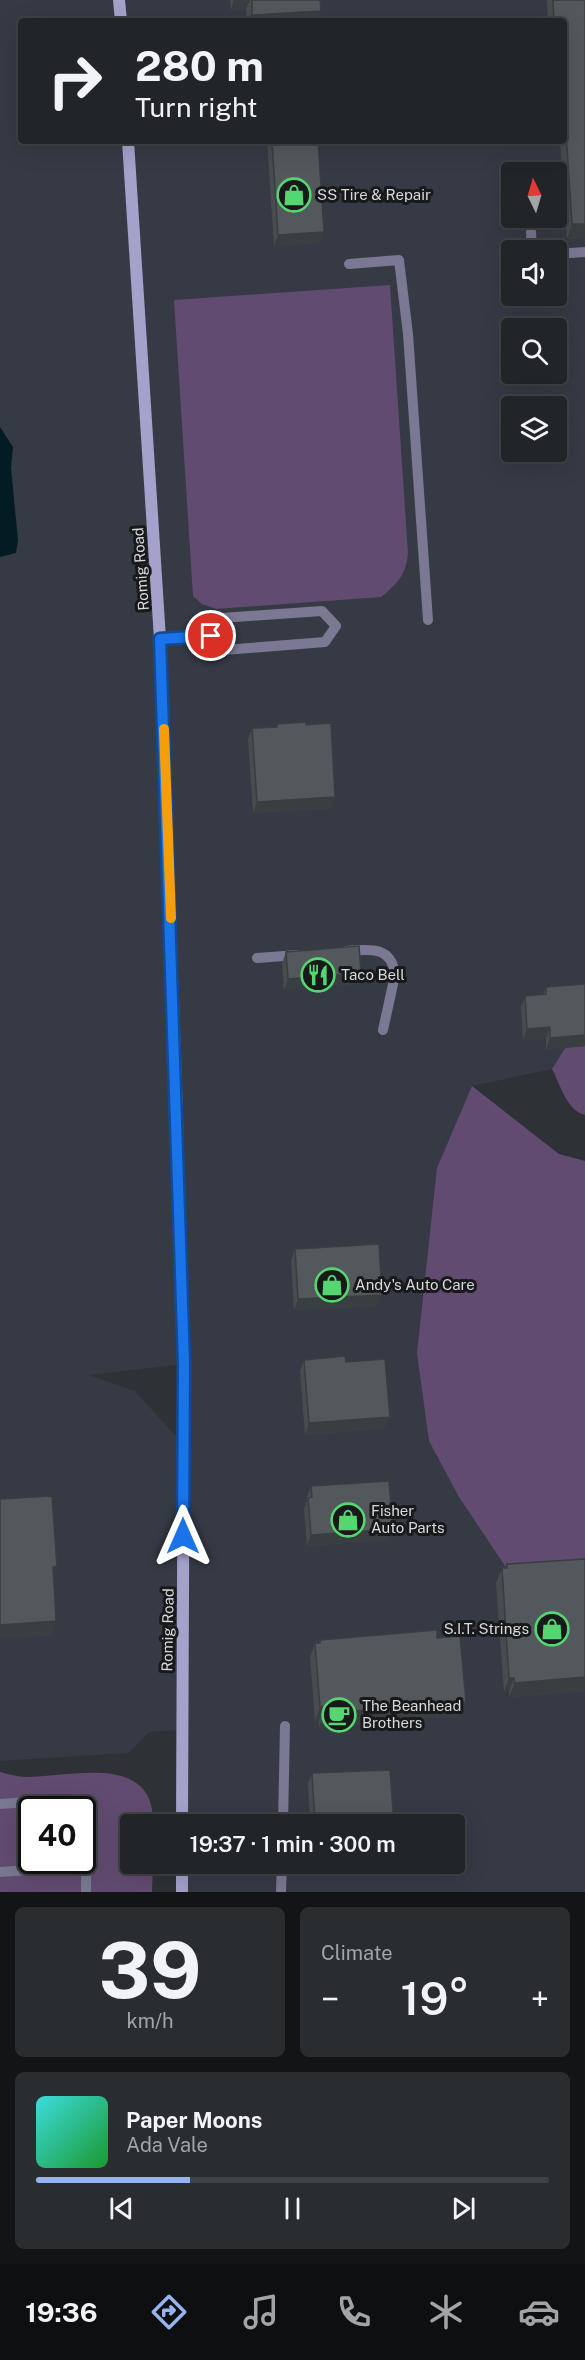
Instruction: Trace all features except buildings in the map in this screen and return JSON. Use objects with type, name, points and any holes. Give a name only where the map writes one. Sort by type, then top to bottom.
[{"type":"street","points":[[119,0],[120,18]]},
{"type":"street","name":"Romig Road","points":[[128,144],[160,639],[184,1364],[182,1814]]},
{"type":"street","points":[[182,1874],[182,1892]]},
{"type":"lane","points":[[531,232],[531,240]]},
{"type":"lane","points":[[567,253],[585,252]]},
{"type":"lane","points":[[349,264],[399,260],[408,334],[428,620]]},
{"type":"lane","points":[[322,611],[336,626],[325,642],[224,650],[211,636],[221,618],[322,611]]},
{"type":"lane","points":[[160,639],[211,636]]},
{"type":"lane","points":[[338,951],[371,949],[385,955],[394,966],[395,975],[383,1030]]},
{"type":"lane","points":[[258,958],[304,954]]},
{"type":"lane","points":[[283,1814],[285,1726]]},
{"type":"lane","points":[[0,1804],[18,1803]]},
{"type":"lane","points":[[0,1872],[18,1871]]},
{"type":"lane","points":[[86,1874],[86,1892]]},
{"type":"lane","points":[[281,1892],[282,1874]]},
{"type":"shaded area","points":[[0,0],[585,0],[585,1046],[565,1048],[552,1069],[472,1086],[585,1568],[585,1892],[181,1892],[181,1874],[465,1874],[465,1814],[182,1814],[181,1730],[149,1732],[129,1753],[0,1761]],"holes":[[[184,1364],[183,1444],[135,1391],[89,1375]]]},
{"type":"shaded area","points":[[390,285],[408,553],[400,578],[381,597],[216,609],[202,604],[193,596],[174,300]]},
{"type":"shaded area","points":[[585,1046],[585,1115],[569,1103],[552,1069],[565,1048]]},
{"type":"shaded area","points":[[472,1086],[559,1154],[585,1161],[585,1573],[513,1578],[459,1497],[429,1441],[417,1353],[437,1168]]},
{"type":"shaded area","points":[[0,1772],[27,1777],[107,1774],[126,1777],[140,1786],[150,1801],[152,1814],[120,1814],[120,1874],[153,1874],[152,1892],[0,1892]]},
{"type":"water","points":[[0,427],[13,447],[11,468],[18,540],[16,553],[0,557]]},
{"type":"slow traffic","points":[[164,729],[171,918]]},
{"type":"place","name":"SS Tire & Repair","points":[[294,195]]},
{"type":"place","name":"Taco Bell","points":[[318,975]]},
{"type":"place","name":"Andy's Auto Care","points":[[332,1285]]},
{"type":"place","name":"Fisher Auto Parts","points":[[348,1520]]},
{"type":"place","name":"S.I.T. Strings","points":[[552,1629]]},
{"type":"place","name":"The Beanhead Brothers","points":[[339,1715]]},
{"type":"route","points":[[183,1536],[184,1364],[160,639],[211,636]]}]
